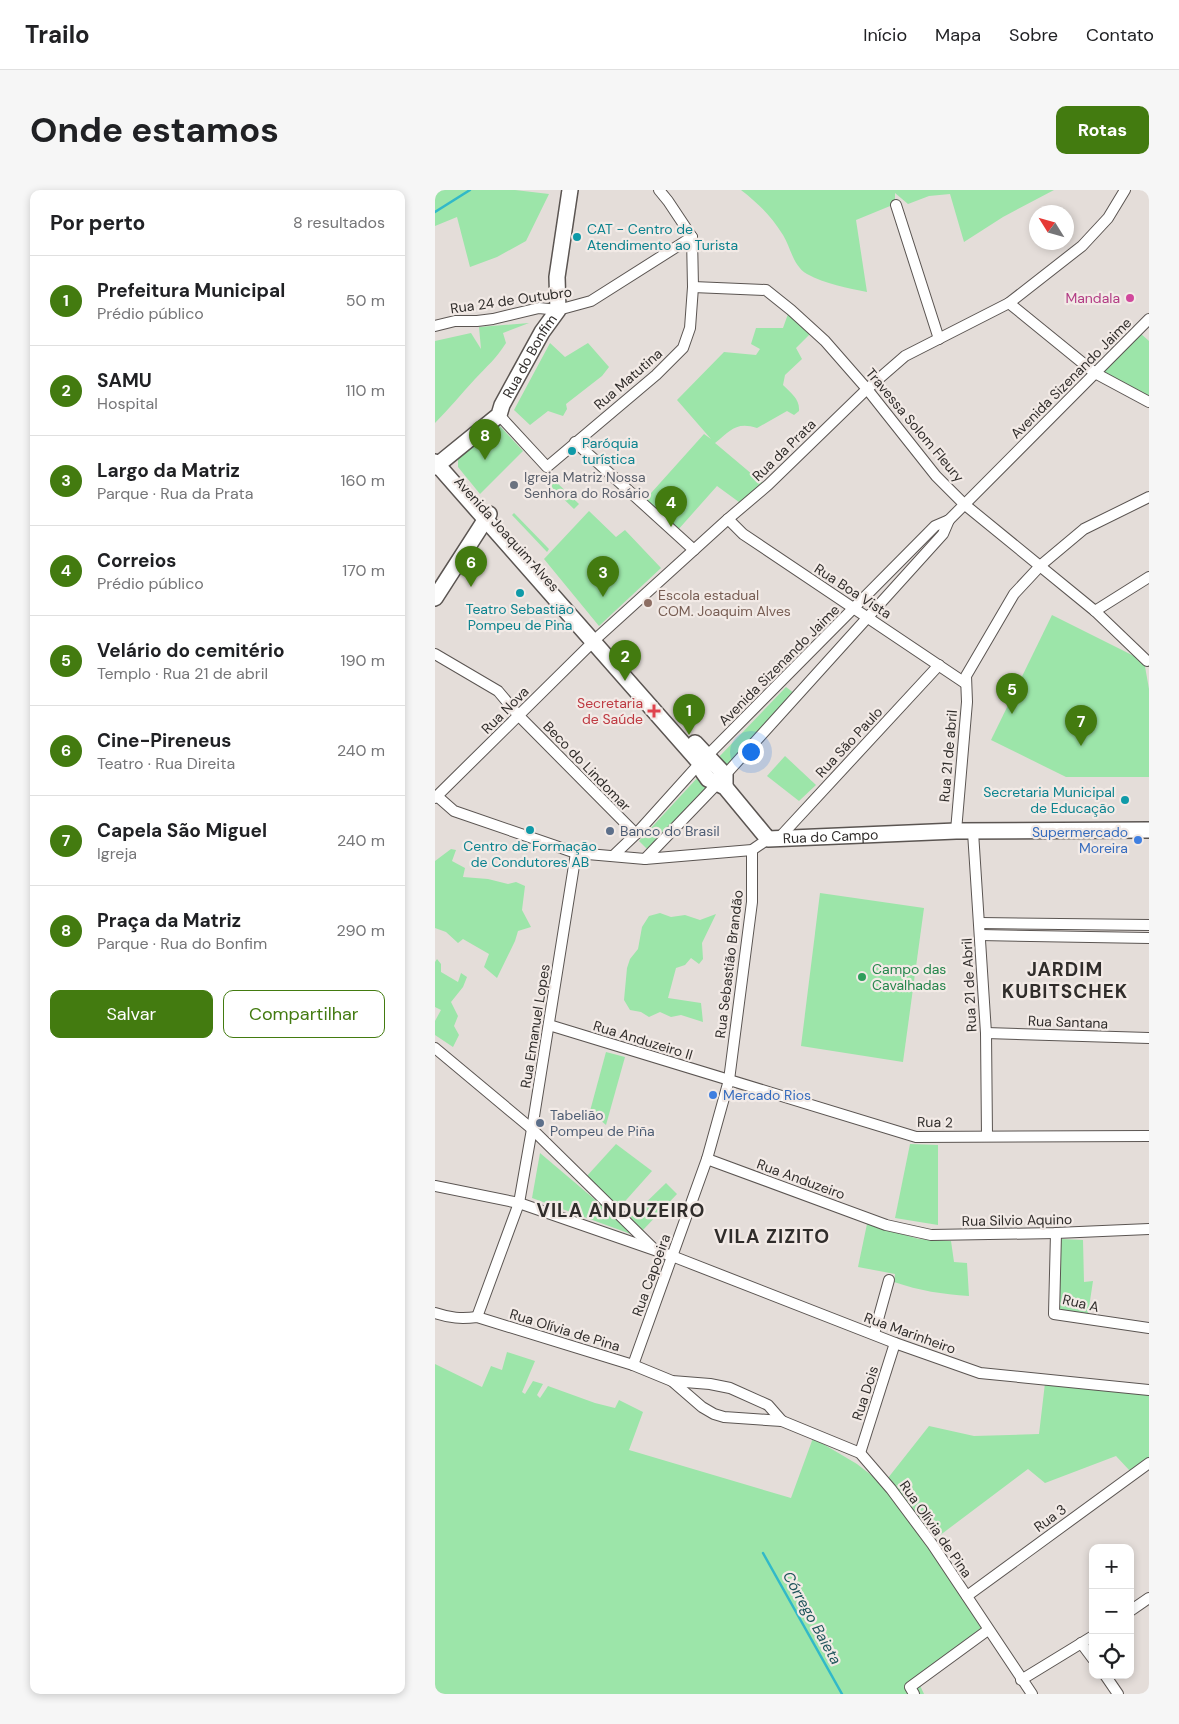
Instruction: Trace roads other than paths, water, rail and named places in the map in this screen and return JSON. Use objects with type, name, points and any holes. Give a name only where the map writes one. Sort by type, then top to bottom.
[{"type":"street","name":"Rua do Bonfim","points":[[437,462],[499,415],[502,405],[542,332],[558,310],[557,277],[570,190]]},
{"type":"street","points":[[659,190],[692,237]]},
{"type":"street","name":"Rua da Prata","points":[[597,638],[768,485],[867,389],[905,356],[1009,303],[1083,246],[1108,218],[1125,190]]},
{"type":"street","points":[[896,205],[939,339]]},
{"type":"street","name":"Rua 24 de Outubro","points":[[435,326],[455,321],[477,322],[539,308],[558,310],[591,301],[692,237]]},
{"type":"street","name":"Rua Matutina","points":[[499,415],[547,467],[656,375],[683,348],[690,328],[693,287],[692,237]]},
{"type":"street","name":"Travessa Solom Fleury","points":[[693,287],[766,290],[814,330],[867,389],[936,476],[964,504],[1095,611],[1149,664]]},
{"type":"street","points":[[1009,303],[1095,373],[1149,402]]},
{"type":"street","name":"Avenida Sizenando Jaime","points":[[645,859],[722,782],[798,693],[943,534],[949,520],[1149,319]]},
{"type":"street","points":[[575,442],[694,550]]},
{"type":"street","name":"Avenida Joaquim Alves","points":[[437,462],[597,638],[703,760],[703,772],[708,779],[722,782],[773,839]]},
{"type":"street","points":[[965,683],[966,676],[1014,594],[1041,565],[1085,529],[1149,497]]},
{"type":"street","points":[[435,598],[488,516]]},
{"type":"street","name":"Rua Boa Vista","points":[[728,519],[743,534],[965,683]]},
{"type":"street","name":"Avenida Sizenando Jaime","points":[[613,856],[636,834],[703,760],[935,526],[949,520]]},
{"type":"street","points":[[1095,611],[1149,577]]},
{"type":"street","name":"Rua Nova","points":[[436,797],[597,638]]},
{"type":"street","name":"Beco do Lindomar","points":[[435,654],[498,691],[519,716],[636,834]]},
{"type":"street","name":"Rua São Paulo","points":[[773,839],[939,665]]},
{"type":"street","points":[[783,680],[798,693]]},
{"type":"street","name":"Rua 21 de abril","points":[[956,832],[967,702],[965,683]]},
{"type":"street","name":"Rua do Campo","points":[[436,797],[454,811],[576,853],[645,859],[752,850],[773,839],[956,832],[1149,830]]},
{"type":"street","name":"Rua 21 de Abril","points":[[973,832],[986,1033],[987,1136]]},
{"type":"street","name":"Rua Sebastião Brandão","points":[[729,1080],[752,902],[752,850]]},
{"type":"street","name":"Rua Emanuel Lopes","points":[[519,1203],[576,853]]},
{"type":"street","points":[[980,923],[1149,925]]},
{"type":"street","points":[[981,935],[1149,938]]},
{"type":"street","name":"Rua Anduzeiro II","points":[[549,1025],[729,1080]]},
{"type":"street","name":"Rua Santana","points":[[986,1033],[1149,1038]]},
{"type":"street","points":[[435,1048],[532,1130],[654,1250]]},
{"type":"street","name":"Rua 2","points":[[729,1080],[916,1137],[1149,1136]]},
{"type":"street","name":"Rua Capoeira","points":[[633,1365],[707,1159],[729,1080]]},
{"type":"street","name":"Rua Anduzeiro","points":[[707,1159],[886,1225]]},
{"type":"street","name":"Rua Marinheiro","points":[[435,1186],[519,1203],[672,1256],[895,1343],[980,1373],[1149,1390]]},
{"type":"street","points":[[477,1317],[519,1203]]},
{"type":"street","name":"Rua Silvio Aquino","points":[[886,1225],[931,1235],[1056,1234],[1149,1229]]},
{"type":"street","name":"Rua A","points":[[1056,1234],[1055,1314],[1149,1328]]},
{"type":"street","points":[[874,1334],[889,1280]]},
{"type":"street","name":"Rua Olívia de Pina","points":[[435,1313],[463,1319],[477,1317],[633,1365],[672,1381],[731,1388],[768,1405],[782,1421]]},
{"type":"street","name":"Rua Dois","points":[[860,1453],[895,1343]]},
{"type":"street","name":"Rua Olívia de Pina","points":[[672,1381],[702,1407],[714,1414],[724,1417],[782,1421],[860,1453],[891,1488],[932,1544],[1032,1694]]},
{"type":"street","name":"Rua 3","points":[[967,1596],[1149,1462]]},
{"type":"street","points":[[1134,1608],[1149,1598]]},
{"type":"street","points":[[912,1691],[988,1630]]},
{"type":"street","points":[[1021,1680],[1089,1638]]},
{"type":"street","points":[[1081,1643],[1089,1654]]},
{"type":"street","points":[[1108,1679],[1118,1694]]},
{"type":"waterway","points":[[435,212],[470,190]]},
{"type":"waterway","name":"Córrego Baieta","points":[[763,1553],[842,1694]]},
{"type":"place","name":"CAT - Centro de Atendimento ao Turista","points":[[577,237]]},
{"type":"place","name":"Mandala","points":[[1130,298]]},
{"type":"place","name":"Paróquia turística","points":[[572,451]]},
{"type":"place","name":"Praça da Matriz","points":[[485,460]]},
{"type":"place","name":"Igreja Matriz Nossa Senhora do Rosário","points":[[514,485]]},
{"type":"place","name":"Correios","points":[[671,527]]},
{"type":"place","name":"Cine-Pireneus","points":[[471,587]]},
{"type":"place","name":"Teatro Sebastião Pompeu de Pina","points":[[520,593]]},
{"type":"place","name":"Largo da Matriz","points":[[603,597]]},
{"type":"place","name":"Escola estadual COM. Joaquim Alves","points":[[648,603]]},
{"type":"place","name":"SAMU","points":[[625,681]]},
{"type":"place","name":"Secretaria de Saúde","points":[[654,711]]},
{"type":"place","name":"Velário do cemitério","points":[[1012,714]]},
{"type":"place","name":"Prefeitura Municipal","points":[[689,735]]},
{"type":"place","name":"Capela São Miguel","points":[[1081,746]]},
{"type":"place","name":"Secretaria Municipal de Educação","points":[[1125,800]]},
{"type":"place","name":"Centro de Formação de Condutores AB","points":[[530,830]]},
{"type":"place","name":"Banco do Brasil","points":[[610,831]]},
{"type":"place","name":"Supermercado Moreira","points":[[1138,840]]},
{"type":"place","name":"Campo das Cavalhadas","points":[[862,977]]},
{"type":"place","name":"Mercado Rios","points":[[713,1095]]},
{"type":"place","name":"Tabelião Pompeu de Piña","points":[[540,1123]]},
{"type":"district","name":"JARDIM KUBITSCHEK","points":[[1065,980]]},
{"type":"district","name":"VILA ANDUZEIRO","points":[[621,1210]]},
{"type":"district","name":"VILA ZIZITO","points":[[772,1236]]}]
